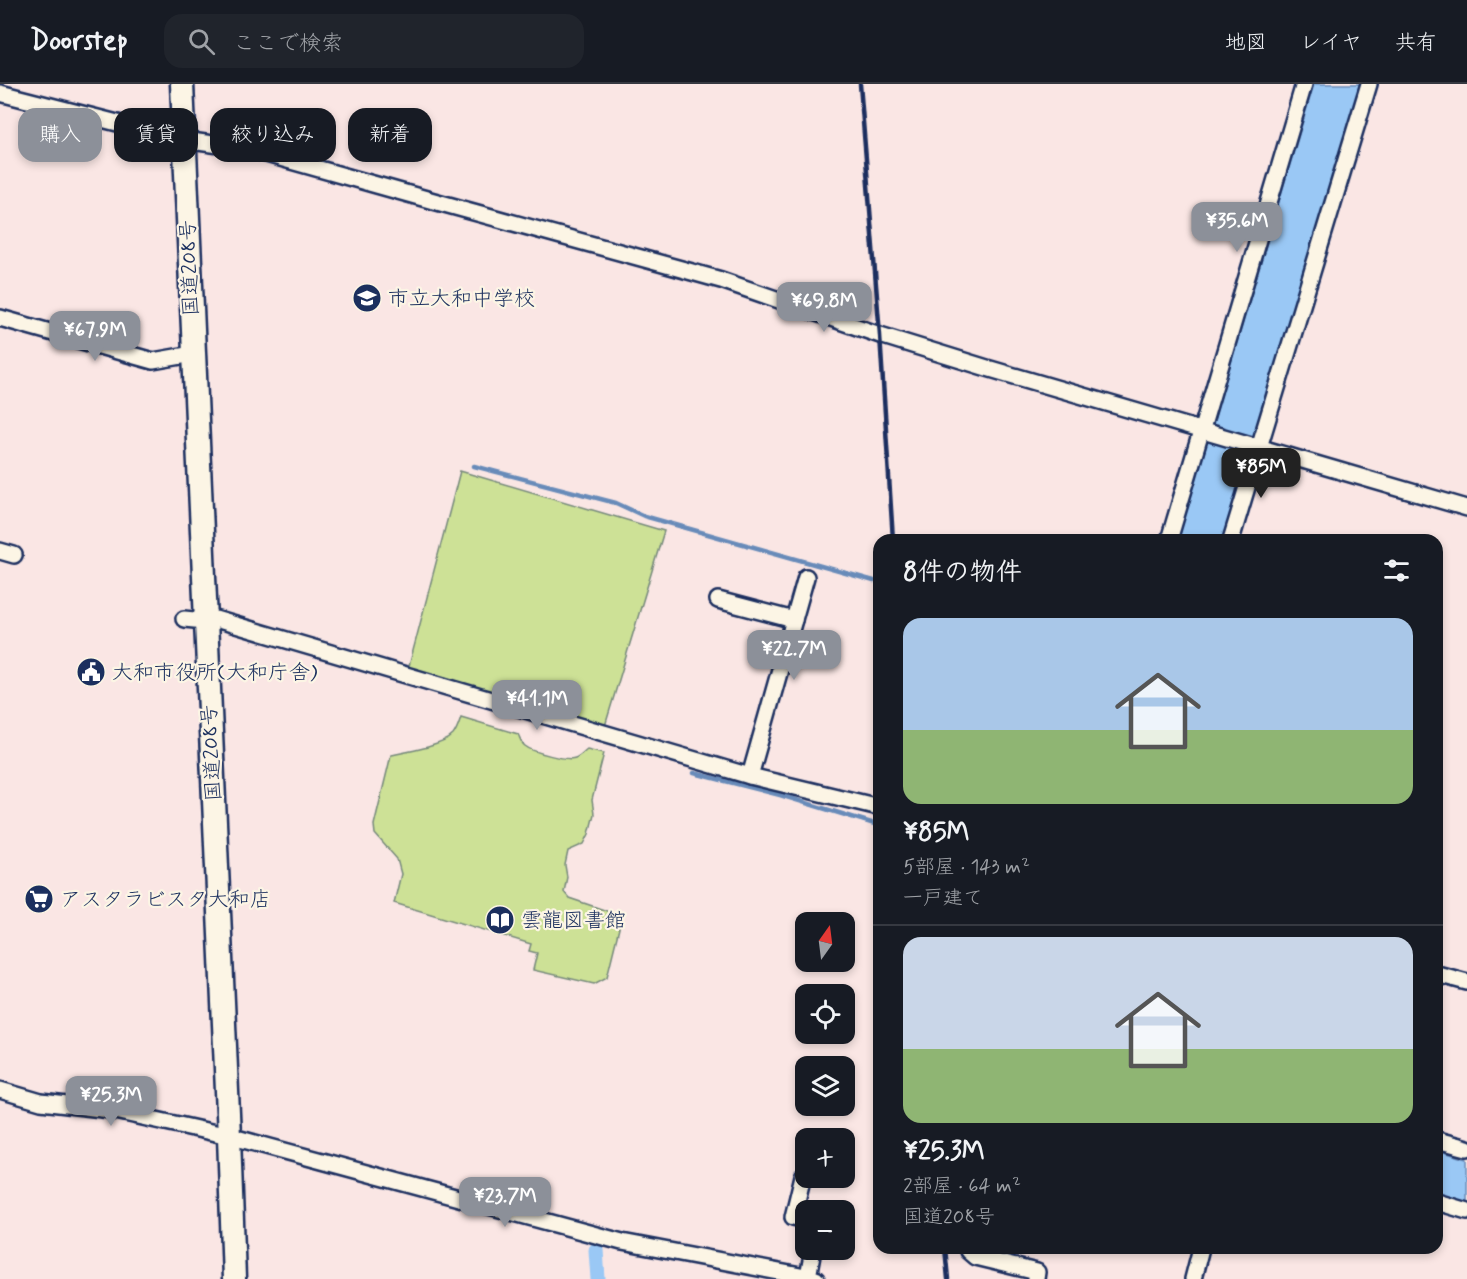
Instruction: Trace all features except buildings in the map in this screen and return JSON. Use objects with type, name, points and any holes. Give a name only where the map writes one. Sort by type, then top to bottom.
[{"type":"highway","name":"国道208号","points":[[182,84],[183,108]]},
{"type":"highway","name":"国道208号","points":[[185,162],[193,354],[198,618],[230,1136],[234,1279]]},
{"type":"street","points":[[1171,534],[1304,84]]},
{"type":"street","points":[[1234,534],[1369,84]]},
{"type":"street","points":[[0,93],[114,122]]},
{"type":"street","points":[[198,142],[248,149],[721,280],[880,335],[987,368],[1467,508]]},
{"type":"street","points":[[0,318],[153,361],[193,354]]},
{"type":"street","points":[[750,776],[806,577]]},
{"type":"street","points":[[718,600],[794,620]]},
{"type":"street","points":[[198,618],[750,776],[873,806]]},
{"type":"street","points":[[1443,976],[1467,982]]},
{"type":"street","points":[[0,1090],[41,1102],[111,1110],[230,1136],[622,1242],[790,1276],[812,1278],[813,1260]]},
{"type":"street","points":[[1443,1142],[1467,1148]]},
{"type":"street","points":[[1443,1204],[1467,1211]]},
{"type":"street","points":[[972,1254],[975,1257],[1037,1272],[1036,1279]]},
{"type":"street","points":[[1192,1279],[1199,1254]]},
{"type":"green space","points":[[460,471],[664,531],[605,726],[408,670]]},
{"type":"green space","points":[[461,717],[518,734],[525,746],[550,755],[571,759],[587,749],[604,753],[592,800],[594,814],[589,834],[584,844],[568,851],[565,865],[567,877],[564,892],[569,898],[622,916],[607,977],[594,984],[533,970],[537,953],[529,951],[531,944],[394,903],[401,874],[397,859],[375,834],[374,825],[391,755],[424,748],[448,739],[453,735]]},
{"type":"water","points":[[1314,84],[1360,84],[1228,534],[1180,534]]},
{"type":"water","points":[[1443,1152],[1467,1159],[1467,1203],[1443,1196]]},
{"type":"waterway","points":[[474,466],[616,503],[644,516],[873,581]]},
{"type":"waterway","points":[[694,773],[780,795],[873,823]]},
{"type":"waterway","points":[[596,1250],[598,1279]]},
{"type":"railway","points":[[860,84],[880,335],[893,534]]},
{"type":"railway","points":[[946,1254],[948,1279]]},
{"type":"place","name":"市立大和中学校","points":[[367,298]]},
{"type":"place","name":"大和市役所(大和庁舎)","points":[[91,672]]},
{"type":"place","name":"アスタラビスタ大和店","points":[[39,899]]},
{"type":"place","name":"雲龍図書館","points":[[500,920]]}]
